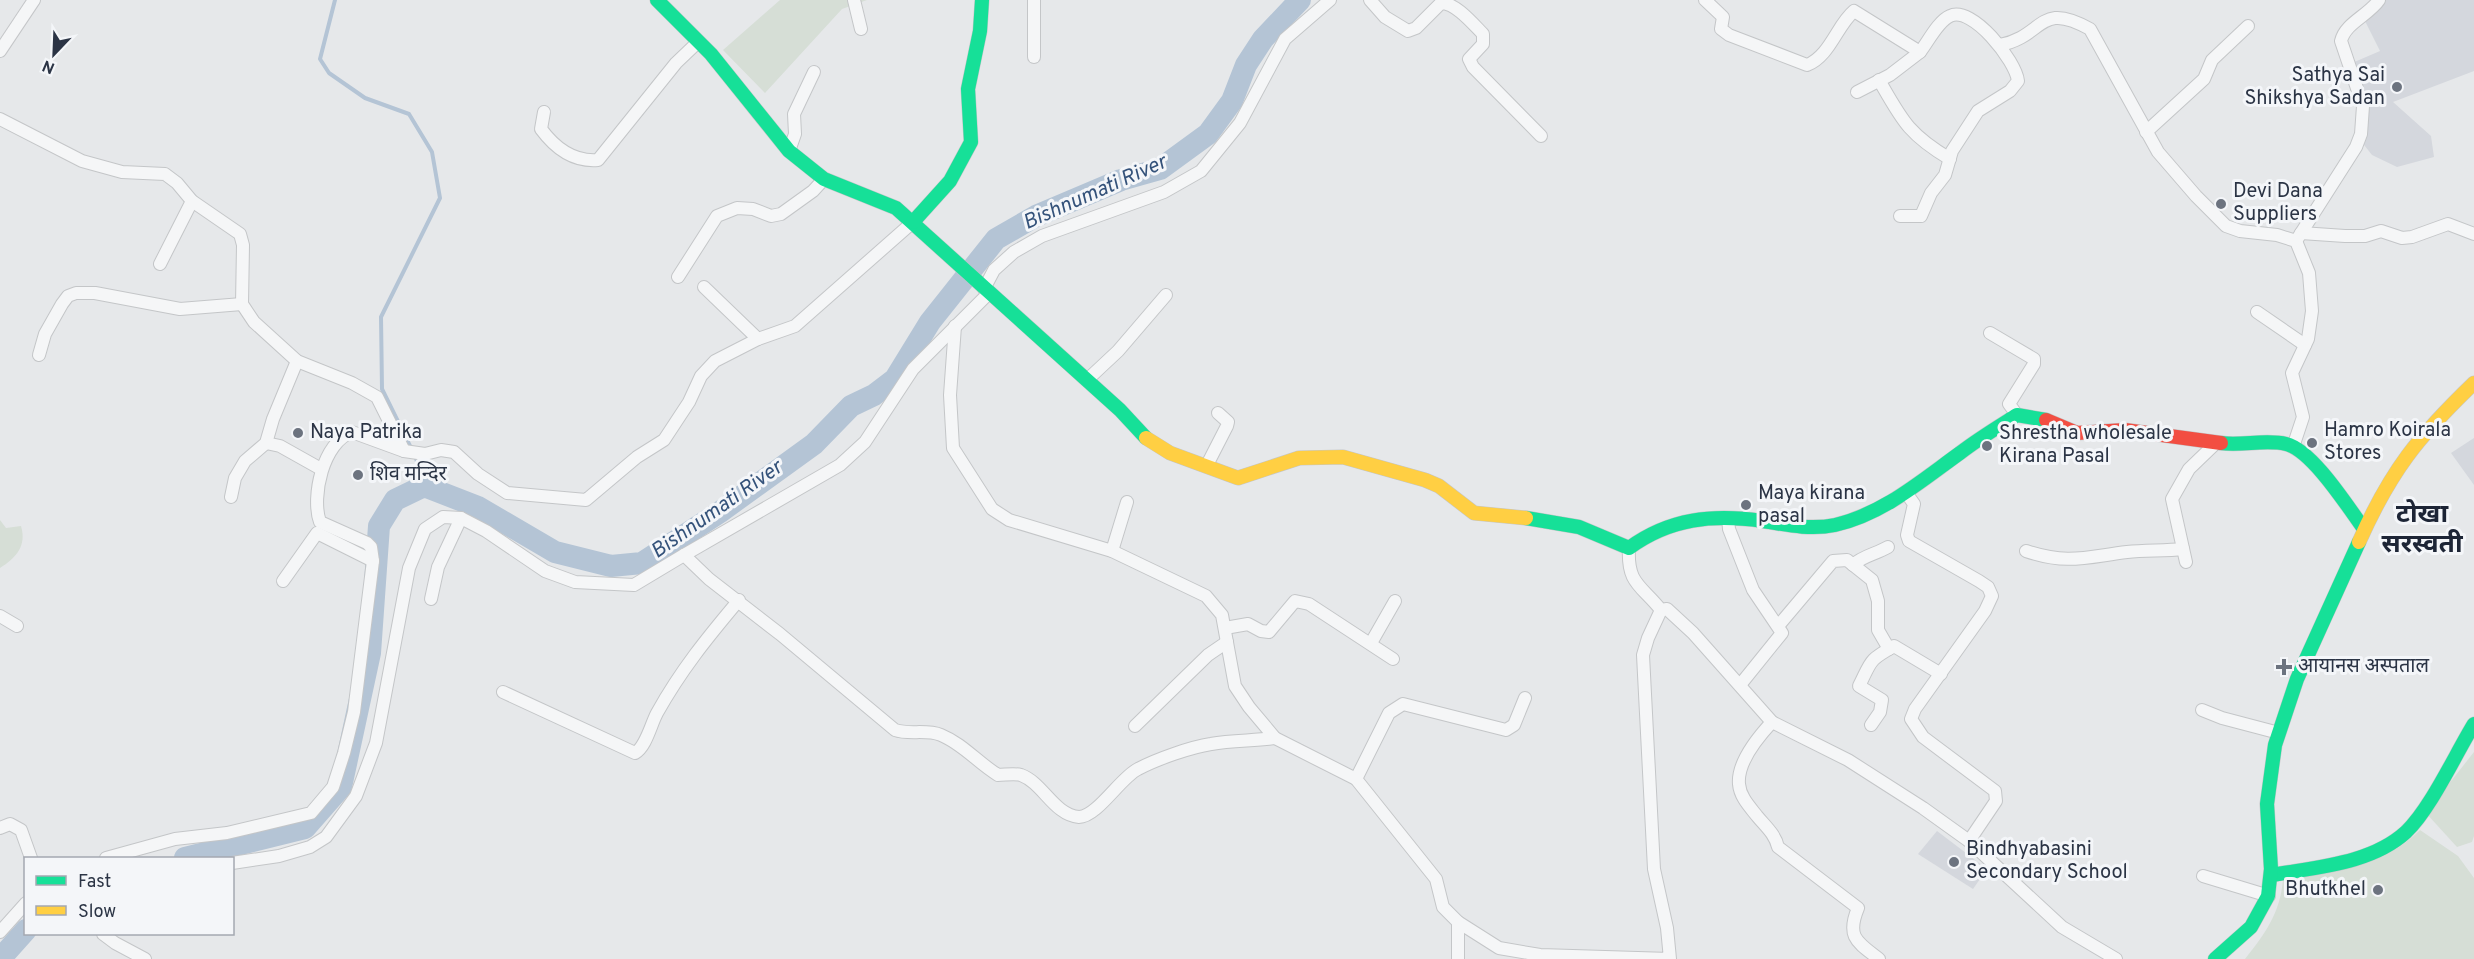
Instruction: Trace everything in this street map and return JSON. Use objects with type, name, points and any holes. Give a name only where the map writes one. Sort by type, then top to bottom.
[{"type":"street","points":[[0,51],[34,0]]},
{"type":"street","points":[[657,0],[718,62],[789,151],[824,179],[896,208],[1120,410],[1135,430],[1157,448],[1238,478],[1299,458],[1343,457],[1425,480],[1439,486],[1474,513],[1569,525],[1629,548],[1681,520],[1706,516],[1787,526],[1824,526],[1877,511],[1907,494],[1950,460],[2017,415],[2038,415],[2072,431],[2086,434],[2107,430],[2127,430],[2216,443],[2257,446],[2282,443],[2294,447],[2334,490],[2364,529]]},
{"type":"street","points":[[854,0],[861,29]]},
{"type":"street","points":[[110,857],[176,839],[226,833],[310,813],[333,788],[354,712],[373,561],[371,547],[367,543],[320,522],[315,509],[321,469],[345,435],[352,432],[404,451],[425,454],[441,450],[454,452],[478,474],[507,493],[586,500],[637,457],[664,440],[688,402],[700,376],[715,361],[758,339],[795,327],[926,211],[954,174],[970,145],[972,132],[966,98],[981,27],[982,0]]},
{"type":"street","points":[[1034,0],[1034,57]]},
{"type":"street","points":[[234,863],[279,856],[310,847],[326,837],[356,796],[376,743],[409,568],[425,529],[443,517],[461,518],[486,531],[545,571],[575,582],[633,585],[840,465],[864,442],[913,369],[955,326],[984,288],[994,270],[1014,252],[1042,236],[1164,192],[1201,171],[1240,123],[1285,39],[1330,0]]},
{"type":"street","points":[[1370,0],[1385,17],[1408,31],[1416,28],[1441,3],[1447,3],[1457,10],[1483,34],[1483,45],[1469,59],[1473,67],[1541,136]]},
{"type":"street","points":[[1705,0],[1723,17],[1721,29],[1729,35],[1807,65],[1826,47],[1854,5],[1920,52]]},
{"type":"street","points":[[2294,447],[2303,417],[2292,373],[2305,345],[2311,320],[2309,273],[2298,237],[2360,138],[2363,106],[2341,41],[2345,31],[2373,10],[2379,0]]},
{"type":"street","points":[[2000,45],[2010,43],[2050,9],[2074,10],[2091,29],[2115,69],[2146,132],[2165,160],[2226,226],[2298,237],[2365,236],[2381,231],[2402,238],[2412,237],[2448,224],[2474,234]]},
{"type":"street","points":[[1857,92],[1890,75],[1920,52],[1947,17],[1957,13],[1965,15],[2000,45],[2007,58],[2017,69],[2018,81],[2010,91],[1978,111],[1921,216],[1900,216]]},
{"type":"street","points":[[2146,132],[2204,79],[2212,60],[2248,26]]},
{"type":"street","points":[[544,112],[541,129],[550,142],[566,153],[587,161],[598,160],[676,63],[698,42]]},
{"type":"street","points":[[789,151],[795,134],[794,114],[814,72]]},
{"type":"street","points":[[1879,80],[1907,128],[1926,144],[1950,159]]},
{"type":"street","points":[[0,119],[82,161],[122,172],[165,174],[186,190],[192,201],[240,234],[243,245],[242,304],[254,322],[297,361],[352,383],[377,397],[404,451]]},
{"type":"street","points":[[678,278],[717,216],[737,208],[753,209],[771,216],[781,214],[813,191],[824,179]]},
{"type":"street","points":[[160,264],[192,201]]},
{"type":"street","points":[[704,287],[758,339]]},
{"type":"street","points":[[39,355],[45,334],[62,304],[68,296],[76,293],[95,293],[180,309],[242,304]]},
{"type":"street","points":[[1087,380],[1118,351],[1166,295]]},
{"type":"street","points":[[2257,312],[2305,345]]},
{"type":"street","points":[[955,326],[950,395],[953,448],[992,509],[1009,520],[1112,551],[1206,596],[1222,615],[1235,686],[1275,738],[1356,779],[1436,879],[1443,907],[1458,922],[1499,948],[1540,955],[1670,959],[1667,927],[1654,869],[1643,662],[1648,638],[1661,610]]},
{"type":"street","points":[[1990,333],[2034,359],[2034,364],[2009,404],[2017,415]]},
{"type":"street","points":[[231,497],[235,478],[245,461],[267,443],[273,419],[297,361]]},
{"type":"street","points":[[2215,959],[2248,932],[2257,921],[2269,896],[2272,875],[2268,785],[2279,733],[2303,662],[2364,529],[2395,471],[2418,439],[2474,382]]},
{"type":"street","points":[[1207,465],[1227,426],[1227,422],[1218,413]]},
{"type":"street","points":[[267,443],[280,446],[321,469]]},
{"type":"street","points":[[2026,551],[2055,560],[2074,561],[2129,552],[2185,555],[2172,507],[2174,493],[2189,469],[2216,443]]},
{"type":"street","points":[[1907,494],[1914,504],[1907,535],[1908,541],[1988,587],[1992,596],[1911,719],[1923,737],[1995,791],[1996,801],[1969,841]]},
{"type":"street","points":[[1112,551],[1127,501]]},
{"type":"street","points":[[431,599],[438,567],[461,518]]},
{"type":"street","points":[[1728,518],[1729,529],[1753,590],[1779,625],[1782,633],[1740,685]]},
{"type":"street","points":[[283,581],[316,533],[373,561]]},
{"type":"street","points":[[1853,565],[1860,558],[1872,556],[1888,547]]},
{"type":"street","points":[[1629,548],[1628,564],[1632,580],[1646,591],[1661,610]]},
{"type":"street","points":[[684,555],[709,579],[738,600],[895,730],[905,734],[939,734],[962,746],[998,775],[1019,774],[1033,781],[1061,809],[1071,815],[1081,817],[1094,811],[1137,769],[1213,743],[1275,738]]},
{"type":"street","points":[[1779,625],[1833,561],[1847,560],[1872,580],[1878,601],[1878,630],[1889,649]]},
{"type":"street","points":[[502,692],[635,753],[642,746],[657,714],[689,658],[738,600]]},
{"type":"street","points":[[1225,628],[1248,624],[1269,632],[1294,601],[1309,604],[1393,659]]},
{"type":"street","points":[[1371,643],[1395,601]]},
{"type":"street","points":[[1661,610],[1667,609],[1677,618],[1772,722],[1848,760],[1969,841],[2062,927],[2116,959]]},
{"type":"street","points":[[0,616],[17,626]]},
{"type":"street","points":[[1135,726],[1208,655],[1227,642]]},
{"type":"street","points":[[1871,725],[1880,712],[1882,700],[1859,686],[1867,666],[1880,652],[1894,646],[1941,674]]},
{"type":"street","points":[[1356,779],[1389,713],[1396,706],[1403,704],[1506,730],[1514,725],[1525,698]]},
{"type":"street","points":[[2202,710],[2279,733]]},
{"type":"street","points":[[1772,722],[1760,735],[1744,763],[1739,783],[1744,801],[1776,837],[1778,848],[1858,908],[1852,924],[1853,934],[1862,946],[1879,959]]},
{"type":"street","points":[[2272,875],[2346,862],[2390,844],[2406,832],[2421,814],[2474,724]]},
{"type":"street","points":[[0,828],[10,824],[21,830],[31,857]]},
{"type":"street","points":[[2203,876],[2269,896]]},
{"type":"street","points":[[0,932],[24,905]]},
{"type":"street","points":[[1458,922],[1458,959]]},
{"type":"street","points":[[106,935],[115,943],[145,959]]},
{"type":"shaded area","points":[[780,0],[867,0],[842,9],[765,93],[723,50]]},
{"type":"shaded area","name":"Sathya Sai Shikshya Sadan","points":[[2381,0],[2474,0],[2474,71],[2393,102],[2431,136],[2434,157],[2397,167],[2372,155],[2361,141],[2352,63],[2380,51],[2365,21]]},
{"type":"shaded area","points":[[2474,438],[2474,485],[2451,453]]},
{"type":"shaded area","points":[[0,520],[6,528],[21,526],[22,540],[19,551],[0,568]]},
{"type":"shaded area","points":[[2474,752],[2474,836],[2472,842],[2457,847],[2426,813]]},
{"type":"shaded area","name":"Bhutkhel","points":[[2420,830],[2458,856],[2474,878],[2474,959],[2245,959],[2259,941],[2275,913],[2283,880],[2338,871],[2373,860],[2406,842]]},
{"type":"shaded area","name":"Bindhyabasini Secondary School","points":[[1937,831],[1987,869],[1973,889],[1918,854]]},
{"type":"waterway","points":[[335,0],[320,59],[329,73],[365,98],[409,114],[432,152],[440,198],[381,317],[382,389],[411,448]]},
{"type":"waterway","name":"Bishnumati River","points":[[189,857],[305,828],[341,787],[370,653],[379,526],[395,500],[424,486],[478,507],[555,552],[611,566],[642,563],[720,512],[814,444],[851,406],[874,395],[895,379],[930,322],[996,239],[1036,216],[1121,180],[1160,169],[1208,134],[1232,101],[1246,65],[1263,39],[1300,0]]},
{"type":"waterway","points":[[415,455],[424,486]]},
{"type":"waterway","name":"Bishnumati River","points":[[0,959],[24,932]]},
{"type":"traffic: fast","points":[[657,0],[711,54],[789,151],[824,179],[896,208],[1120,410],[1146,438]]},
{"type":"traffic: fast","points":[[913,222],[950,181],[971,142],[968,89],[980,31],[982,0]]},
{"type":"traffic: fast","points":[[1526,518],[1579,527],[1629,548],[1644,538],[1676,524],[1709,519],[1745,519],[1808,527],[1835,525],[1853,520],[1885,505],[2017,415],[2046,420]]},
{"type":"traffic: fast","points":[[2221,443],[2278,443],[2296,448],[2329,480],[2364,529]]},
{"type":"traffic: fast","points":[[2215,959],[2251,927],[2268,896],[2271,869],[2267,804],[2275,745],[2297,679],[2359,542]]},
{"type":"traffic: fast","points":[[2272,875],[2360,858],[2392,843],[2406,832],[2424,809],[2474,724]]},
{"type":"traffic: slow","points":[[2359,542],[2383,494],[2421,438],[2474,383]]},
{"type":"traffic: slow","points":[[1146,438],[1170,453],[1238,478],[1299,458],[1343,457],[1425,480],[1439,486],[1474,513],[1526,518]]},
{"type":"traffic: jam","points":[[2046,420],[2077,433],[2125,430],[2221,443]]},
{"type":"place","name":"Sathya Sai Shikshya Sadan","points":[[2397,87]]},
{"type":"place","name":"Devi Dana Suppliers","points":[[2221,204]]},
{"type":"place","name":"Naya Patrika","points":[[298,433]]},
{"type":"place","name":"Hamro Koirala Stores","points":[[2312,443]]},
{"type":"place","name":"Shrestha wholesale Kirana Pasal","points":[[1987,446]]},
{"type":"place","name":"शिव मन्दिर","points":[[358,475]]},
{"type":"place","name":"Maya kirana pasal","points":[[1746,505]]},
{"type":"place","name":"आयानस अस्पताल","points":[[2284,667]]},
{"type":"place","name":"Bindhyabasini Secondary School","points":[[1954,862]]},
{"type":"place","name":"Bhutkhel","points":[[2378,890]]},
{"type":"district","name":"टोखा सरस्वती","points":[[2422,530]]}]
